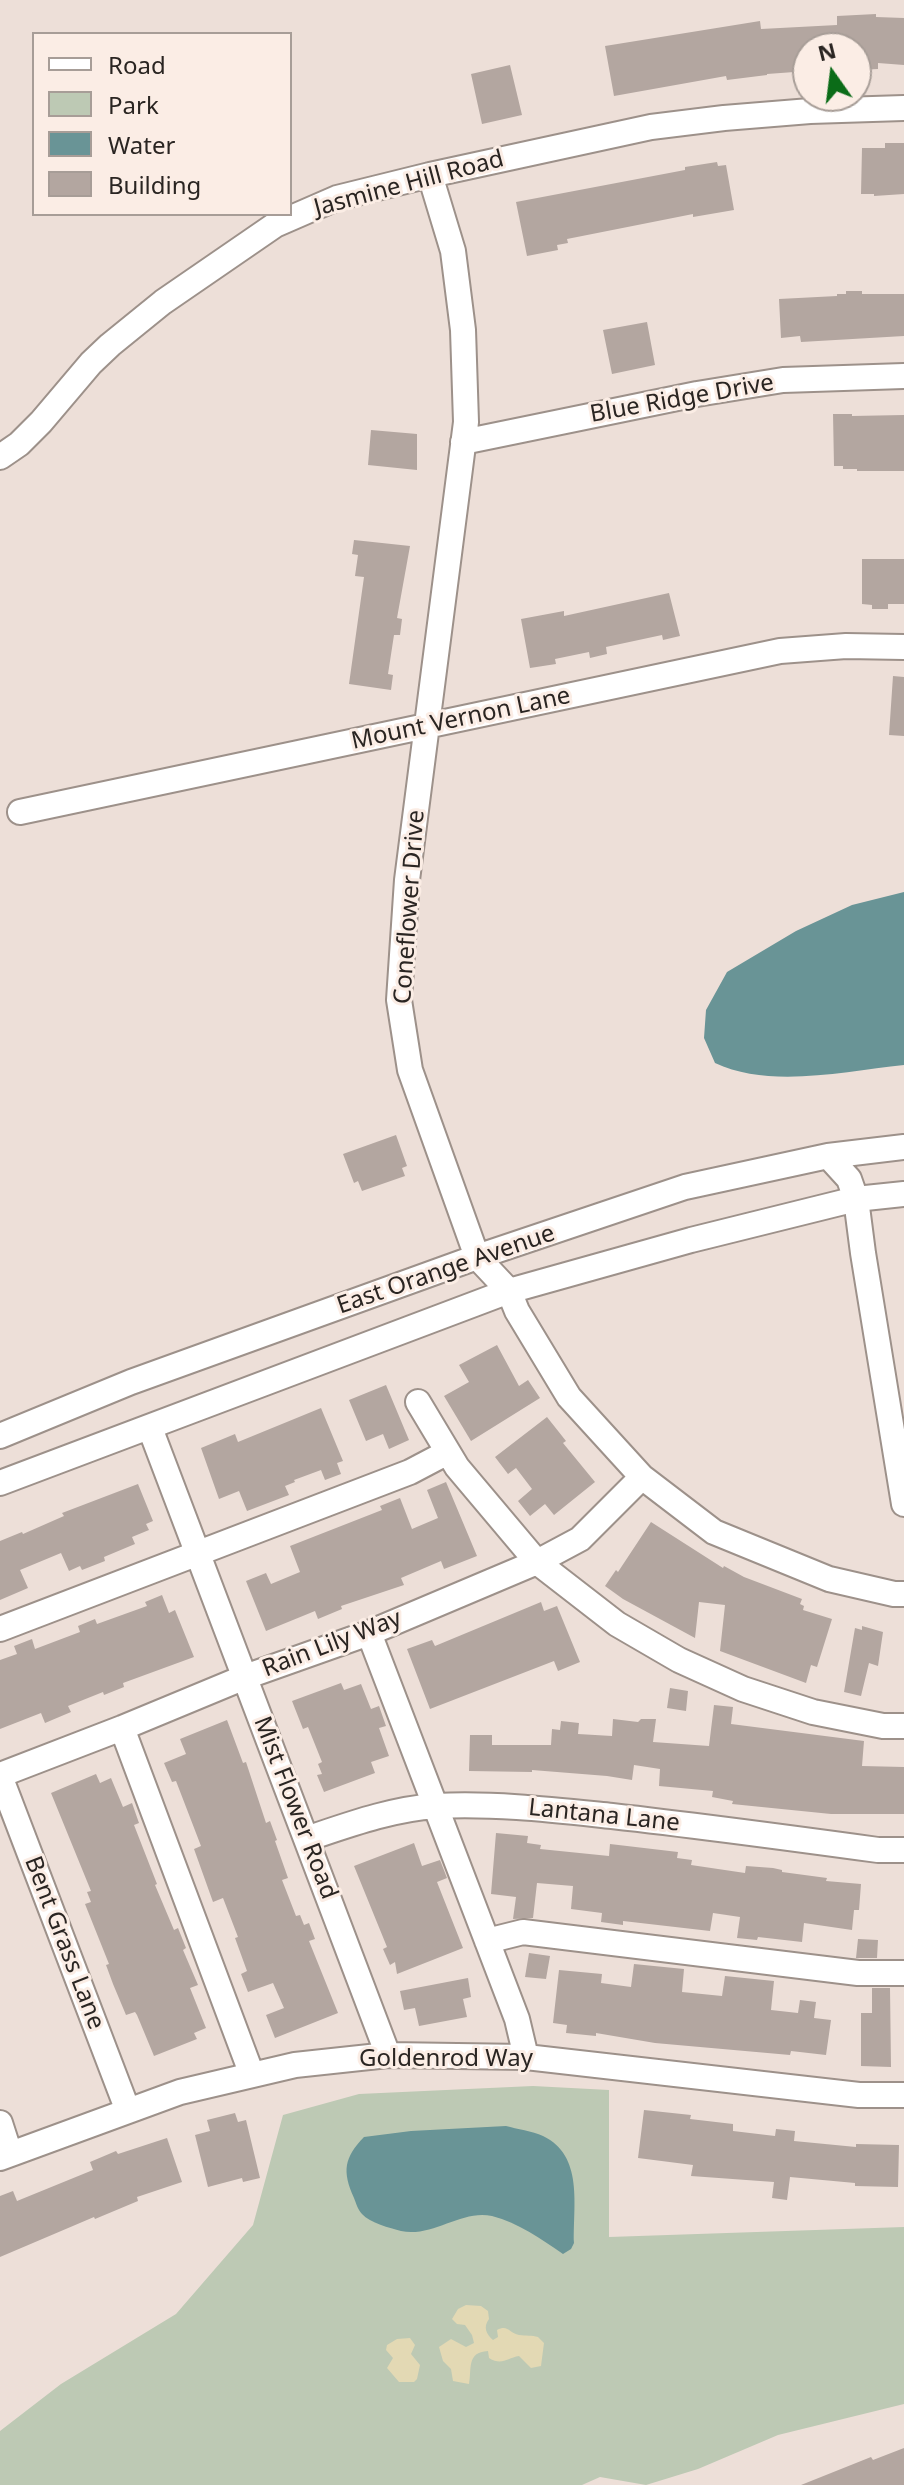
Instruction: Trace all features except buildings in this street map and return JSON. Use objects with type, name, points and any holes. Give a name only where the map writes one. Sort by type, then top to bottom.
[{"type":"street","name":"Jasmine Hill Road","points":[[0,457],[19,444],[91,363],[133,325],[275,225],[337,198],[575,143],[690,122],[844,108],[904,108]]},
{"type":"street","name":"Coneflower Drive","points":[[430,175],[453,251],[463,330],[466,391],[463,442],[407,880],[399,1000],[410,1070],[477,1257],[509,1291],[517,1311],[569,1397],[642,1477],[714,1532],[829,1579],[904,1594]]},
{"type":"street","name":"Blue Ridge Drive","points":[[463,442],[697,394],[783,380],[904,376]]},
{"type":"street","name":"Mount Vernon Lane","points":[[20,812],[780,651],[846,646],[904,647]]},
{"type":"street","name":"East Orange Avenue","points":[[0,1436],[131,1382],[477,1257],[685,1187],[828,1156],[904,1147]]},
{"type":"street","points":[[828,1156],[849,1179],[856,1199],[863,1253],[897,1409],[904,1504]]},
{"type":"street","name":"East Orange Avenue","points":[[0,1483],[509,1291],[691,1240],[856,1199],[904,1194]]},
{"type":"street","points":[[464,1308],[470,1299],[477,1257]]},
{"type":"street","points":[[418,1402],[457,1467],[537,1562],[617,1624],[679,1660],[734,1685],[813,1712],[883,1726],[904,1726]]},
{"type":"street","name":"Mist Flower Road","points":[[150,1428],[388,2055]]},
{"type":"street","points":[[0,1629],[410,1472],[448,1452]]},
{"type":"street","name":"Rain Lily Way","points":[[0,1776],[245,1677],[369,1633],[537,1562],[580,1539],[642,1477]]},
{"type":"street","points":[[369,1633],[517,2019],[526,2057]]},
{"type":"street","points":[[122,1728],[252,2075]]},
{"type":"street","name":"Bent Grass Lane","points":[[0,1776],[128,2111]]},
{"type":"street","name":"Lantana Lane","points":[[306,1839],[365,1819],[435,1806],[532,1807],[878,1850],[904,1850]]},
{"type":"street","points":[[487,1941],[523,1932],[858,1973],[904,1973]]},
{"type":"street","name":"Goldenrod Way","points":[[5,2156],[180,2092],[295,2065],[388,2055],[526,2057],[859,2095],[904,2095]]},
{"type":"street","points":[[0,2123],[5,2156]]},
{"type":"green space","points":[[533,2086],[609,2090],[609,2237],[904,2227],[904,2404],[778,2435],[698,2469],[646,2485],[600,2477],[582,2485],[0,2485],[0,2431],[61,2384],[176,2314],[253,2225],[283,2115],[359,2094]]},
{"type":"sand","points":[[466,2305],[481,2306],[488,2311],[486,2330],[493,2340],[498,2337],[497,2330],[504,2328],[519,2335],[538,2337],[544,2343],[541,2366],[531,2368],[519,2356],[497,2361],[489,2358],[488,2351],[481,2352],[471,2363],[469,2384],[453,2381],[451,2369],[443,2361],[439,2347],[451,2339],[466,2347],[474,2343],[465,2325],[457,2324],[452,2319],[458,2309]]},
{"type":"sand","points":[[410,2338],[415,2345],[411,2354],[420,2365],[417,2379],[414,2382],[399,2382],[387,2368],[393,2358],[386,2350],[387,2345],[397,2339]]},
{"type":"water","points":[[904,892],[904,1065],[784,1077],[737,1071],[715,1063],[704,1038],[706,1010],[727,972],[796,931],[852,905]]},
{"type":"water","points":[[506,2126],[543,2136],[556,2145],[571,2169],[575,2198],[574,2243],[563,2254],[521,2227],[492,2216],[469,2216],[413,2232],[380,2225],[359,2211],[350,2188],[347,2165],[352,2152],[364,2137]]}]
